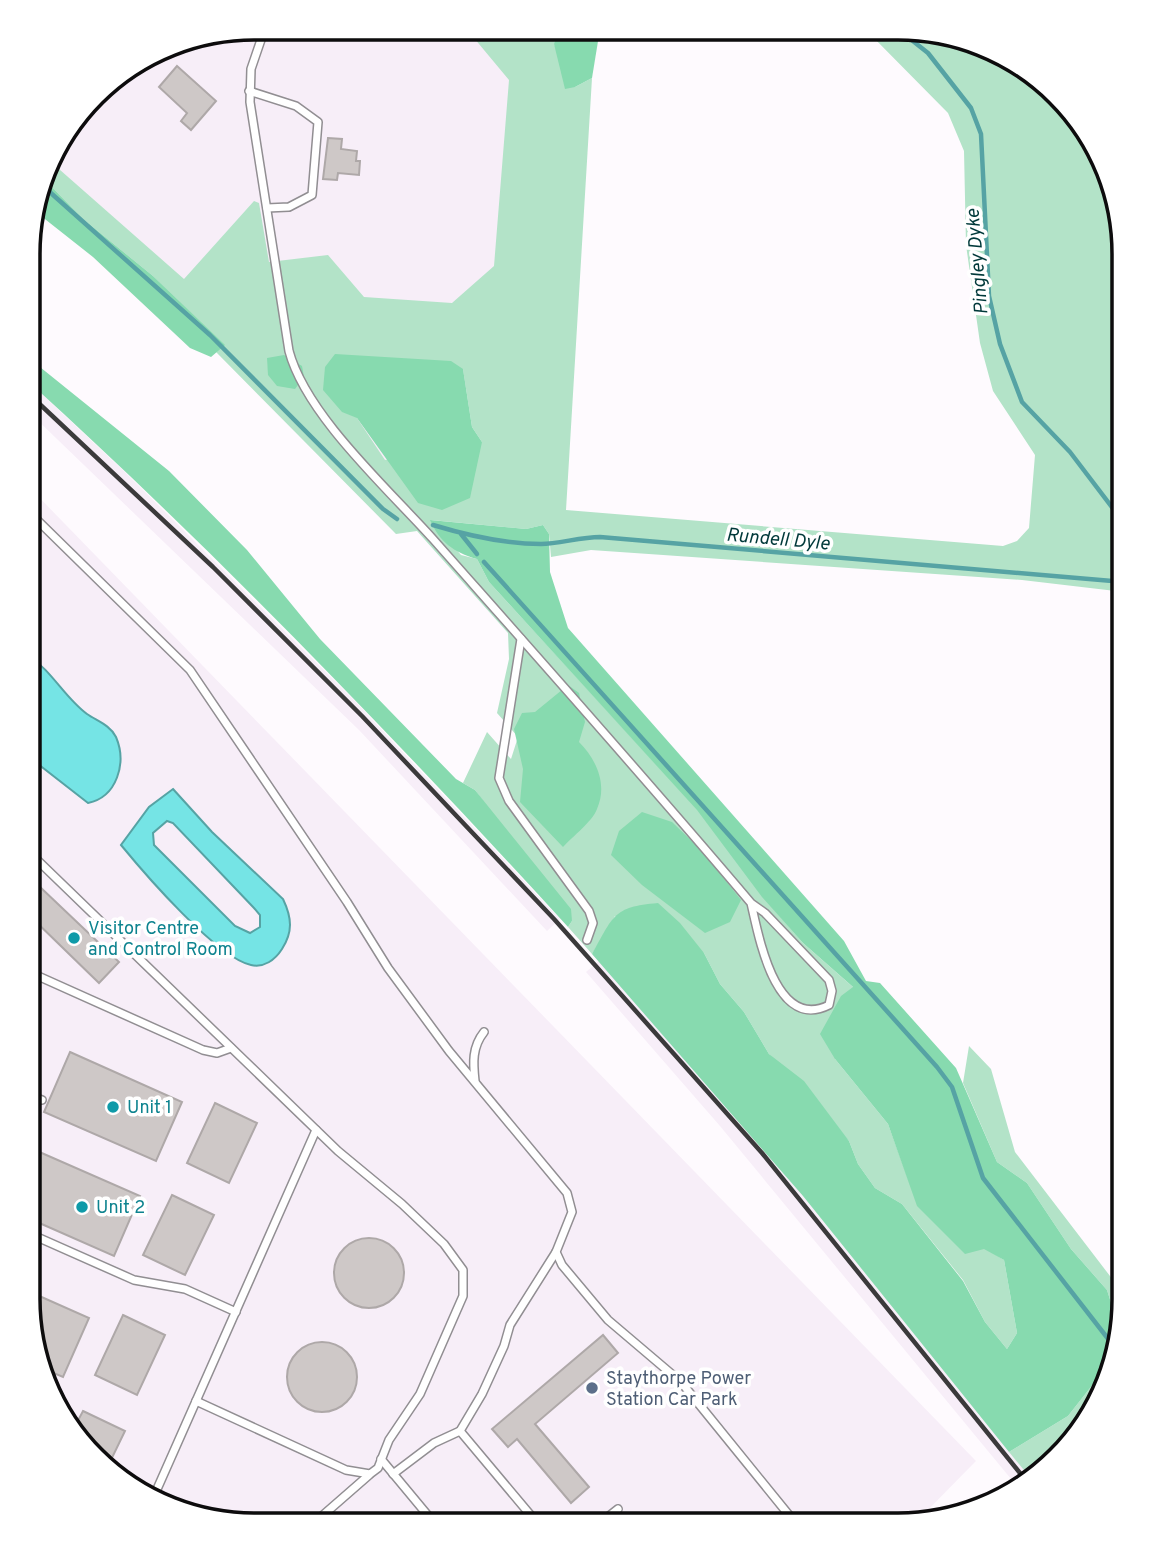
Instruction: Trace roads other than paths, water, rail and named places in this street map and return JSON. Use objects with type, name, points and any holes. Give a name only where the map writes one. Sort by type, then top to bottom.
[{"type":"lane","points":[[260,40],[255,51],[249,90],[289,351],[300,383],[309,399],[637,768],[751,903],[765,913],[830,980],[832,991],[829,1005],[815,1012],[800,1009],[780,990],[764,957],[751,903]]},
{"type":"lane","points":[[249,90],[296,106],[318,122],[312,195],[289,207],[267,208]]},
{"type":"lane","points":[[40,523],[190,670],[347,902],[388,968],[475,1082],[567,1194],[572,1212],[556,1252],[510,1325],[487,1382],[460,1431],[435,1443],[393,1474]]},
{"type":"lane","points":[[521,639],[499,778],[509,802],[589,911],[593,923],[587,940]]},
{"type":"lane","points":[[40,863],[316,1130],[444,1244],[463,1270],[463,1296],[420,1394],[399,1422],[381,1459],[370,1474],[325,1513]]},
{"type":"lane","points":[[40,977],[203,1050],[218,1053],[231,1048]]},
{"type":"lane","points":[[475,1082],[474,1052],[477,1041],[484,1032]]},
{"type":"lane","points":[[157,1489],[316,1130]]},
{"type":"lane","points":[[40,1238],[134,1280],[186,1289],[236,1312]]},
{"type":"lane","points":[[556,1252],[562,1265],[608,1320],[681,1382],[787,1513]]},
{"type":"lane","points":[[196,1401],[346,1470],[370,1474]]},
{"type":"lane","points":[[460,1431],[529,1513]]},
{"type":"lane","points":[[381,1459],[426,1513]]},
{"type":"lane","points":[[613,1513],[618,1509]]},
{"type":"water","points":[[40,665],[79,708],[107,726],[116,737],[120,757],[117,778],[106,794],[88,803],[40,766]]},
{"type":"water","points":[[173,789],[212,832],[283,899],[290,919],[290,931],[286,943],[273,960],[265,964],[251,965],[220,947],[182,913],[121,845],[149,807]],"holes":[[[167,821],[173,823],[260,915],[260,927],[250,933],[235,926],[154,845],[153,833]]]},
{"type":"waterway","name":"Pingley Dyke","points":[[913,41],[928,53],[971,108],[981,134],[989,296],[1000,344],[1022,402],[1070,452],[1112,507]]},
{"type":"waterway","points":[[50,192],[210,335],[383,509],[397,519]]},
{"type":"waterway","name":"Rundell Dyle","points":[[433,525],[486,538],[527,544],[600,537],[1112,581]]},
{"type":"waterway","points":[[461,534],[477,554]]},
{"type":"waterway","points":[[484,562],[937,1067],[952,1087],[983,1178],[1108,1339]]},
{"type":"railway","points":[[40,404],[213,567],[362,716],[554,919],[762,1153],[1021,1474]]},
{"type":"place","name":"Visitor Centre and Control Room","points":[[74,938]]},
{"type":"place","name":"Unit 1","points":[[113,1107]]},
{"type":"place","name":"Unit 2","points":[[82,1207]]},
{"type":"place","name":"Staythorpe Power Station Car Park","points":[[592,1388]]}]
